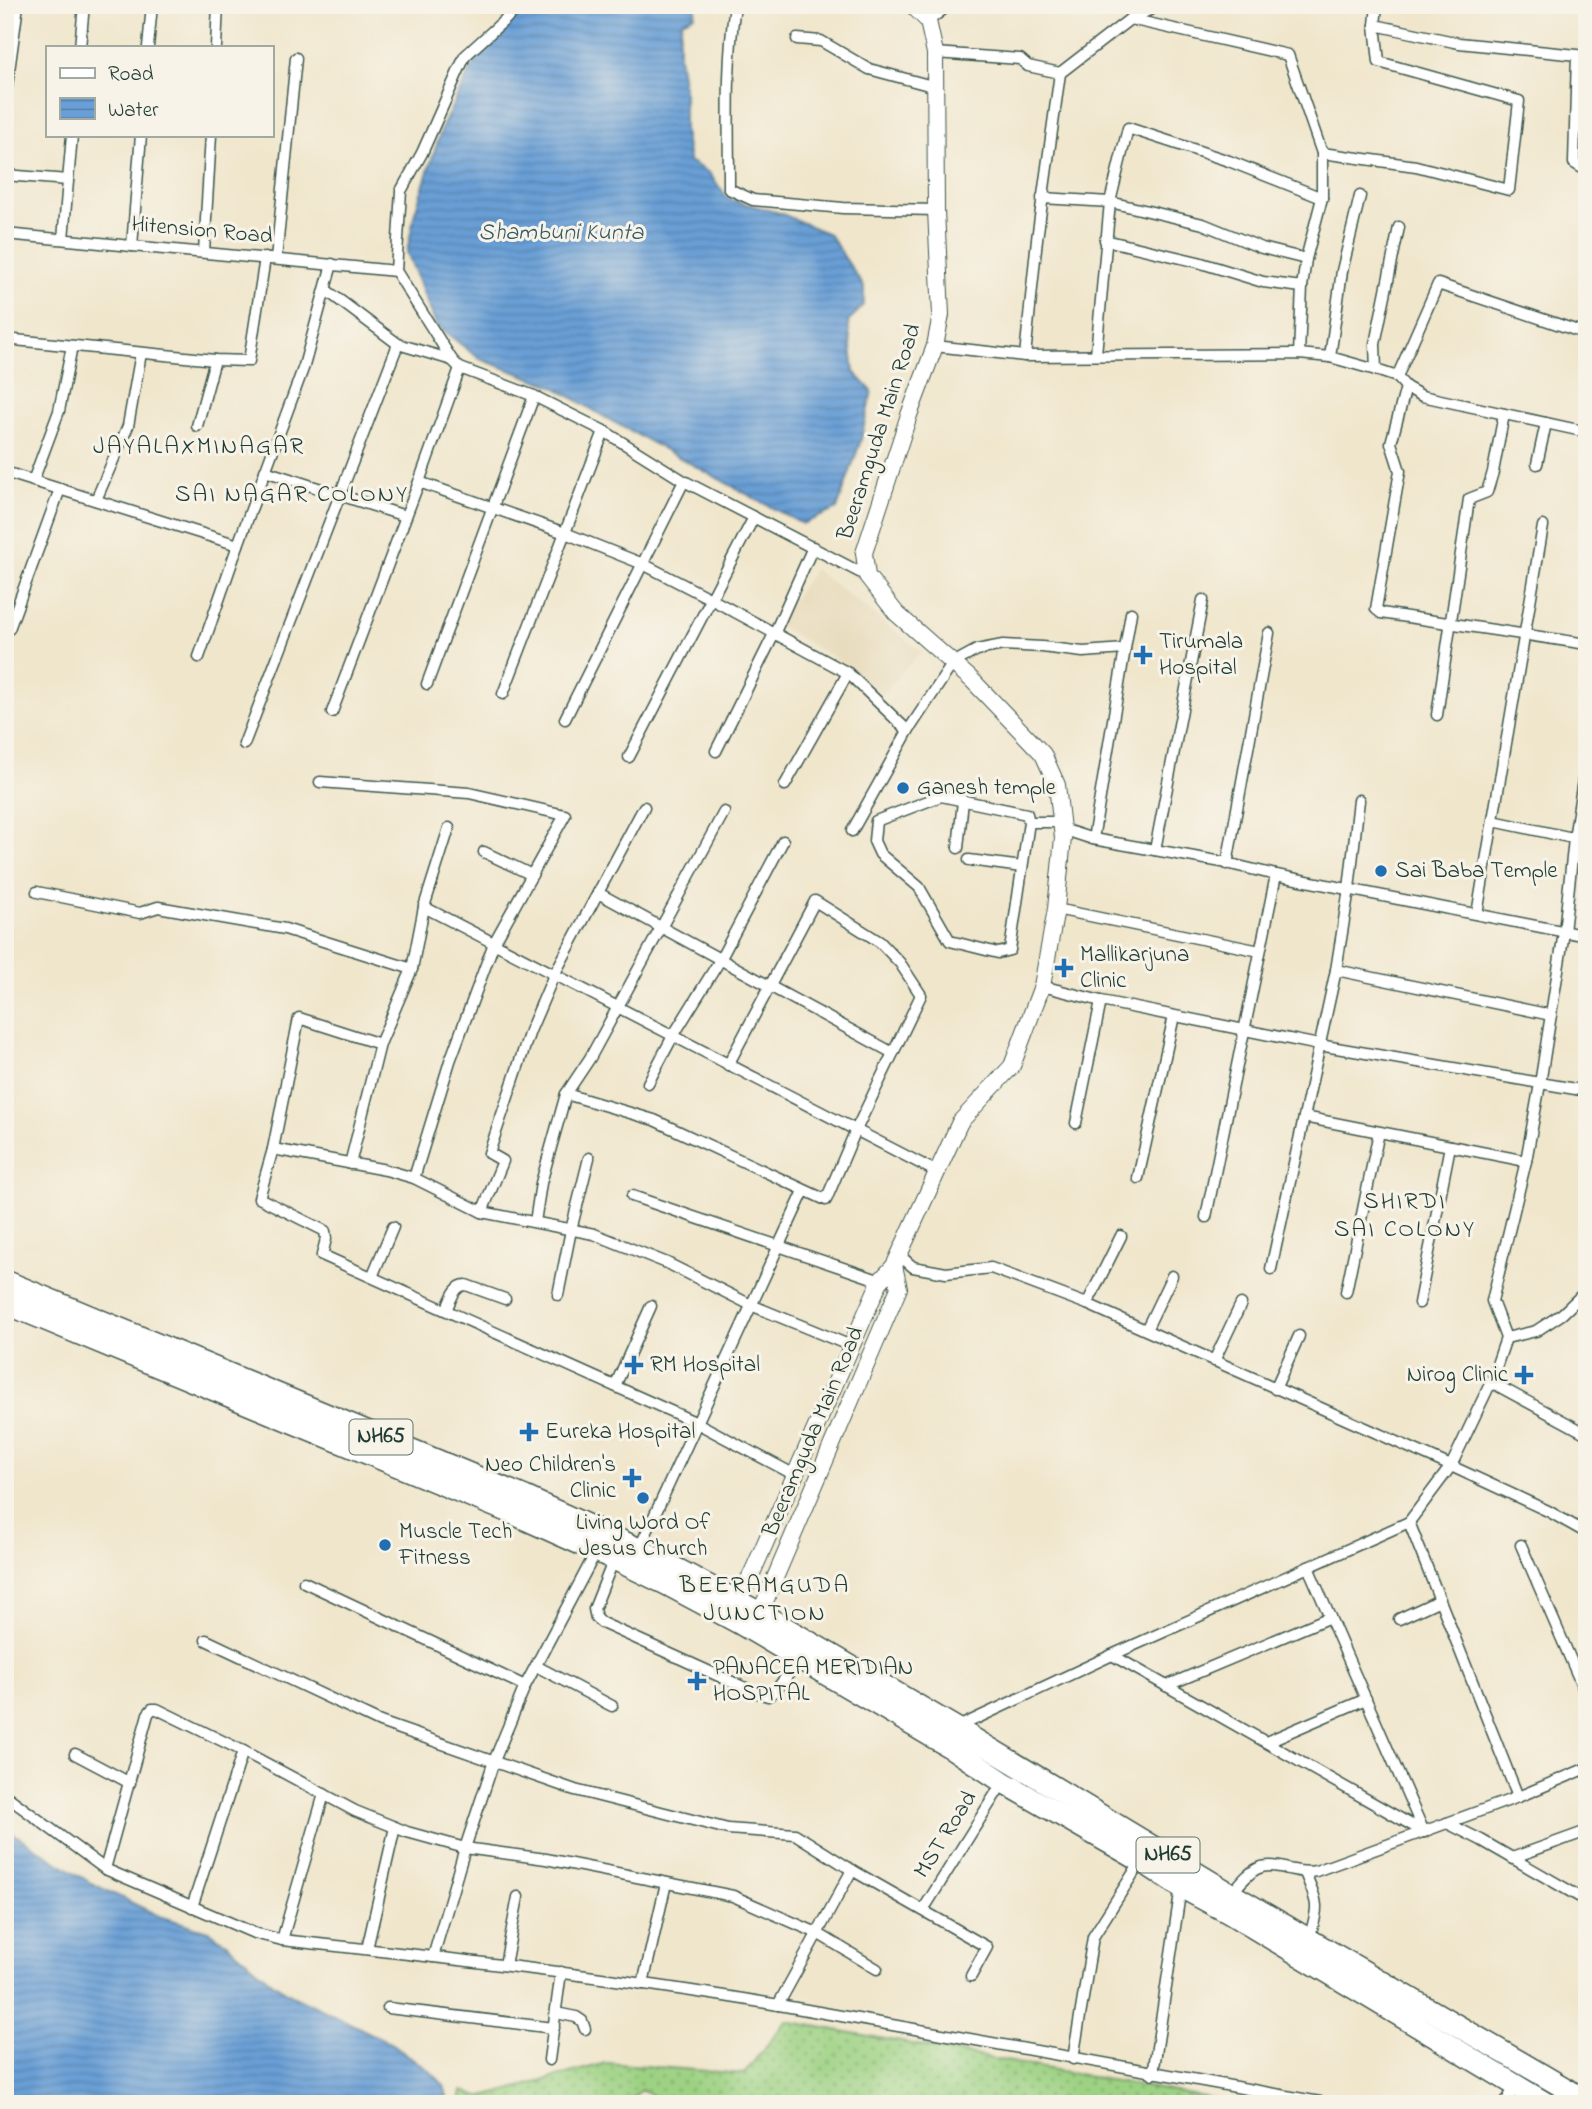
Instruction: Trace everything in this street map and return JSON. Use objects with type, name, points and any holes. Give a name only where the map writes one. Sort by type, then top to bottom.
[{"type":"highway","name":"NH65","points":[[5,1282],[398,1455],[691,1597],[953,1749],[1003,1782],[1086,1818]]},
{"type":"highway","name":"NH65","points":[[5,1303],[398,1455],[525,1497],[639,1549],[761,1613],[956,1728],[1115,1835],[1231,1894],[1585,2095]]},
{"type":"highway","name":"NH65","points":[[1115,1835],[1140,1861],[1181,1887],[1547,2104]]},
{"type":"main road","points":[[912,5],[928,21]]},
{"type":"main road","name":"Beeramguda Main Road","points":[[738,1601],[880,1281],[897,1261],[960,1122],[1012,1066],[1042,986],[1056,909],[1063,838],[1057,785],[1044,754],[953,663],[896,613],[867,576],[864,553],[909,415],[935,346],[941,315],[936,210],[935,53],[928,21]]},
{"type":"main road","points":[[897,1261],[899,1287]]},
{"type":"main road","name":"Beeramguda Main Road","points":[[761,1613],[899,1287]]},
{"type":"street","points":[[5,100],[18,5]]},
{"type":"street","points":[[79,46],[84,5]]},
{"type":"street","points":[[148,46],[152,5]]},
{"type":"street","points":[[216,46],[218,5]]},
{"type":"street","points":[[456,364],[396,271],[401,191],[422,153],[465,56],[521,5]]},
{"type":"street","points":[[734,5],[729,82],[729,189],[753,200],[843,208],[936,210]]},
{"type":"street","points":[[928,21],[950,5]]},
{"type":"street","points":[[1025,356],[1042,198],[1060,73],[1136,13],[1160,5]]},
{"type":"street","points":[[1322,153],[1416,166],[1509,190],[1519,101],[1379,62],[1375,25],[1377,5]]},
{"type":"street","points":[[1136,13],[1288,55],[1322,153],[1322,198],[1306,259],[1299,354]]},
{"type":"street","points":[[1375,25],[1458,43],[1577,55],[1574,163],[1587,171]]},
{"type":"street","points":[[797,39],[821,41],[869,69],[936,87]]},
{"type":"street","points":[[935,53],[1020,59],[1028,66],[1060,73]]},
{"type":"street","points":[[5,339],[249,361],[270,259],[296,58]]},
{"type":"street","points":[[1096,354],[1105,240],[1128,128],[1229,161],[1322,198]]},
{"type":"street","points":[[63,239],[72,136]]},
{"type":"street","points":[[132,246],[141,136]]},
{"type":"street","points":[[204,253],[211,136]]},
{"type":"street","points":[[5,175],[68,180]]},
{"type":"street","points":[[1330,357],[1342,271],[1360,196]]},
{"type":"street","points":[[1042,198],[1111,202],[1203,224],[1262,248],[1306,259]]},
{"type":"street","points":[[1376,370],[1375,344],[1399,227]]},
{"type":"street","name":"Hitension Road","points":[[5,234],[396,271]]},
{"type":"street","points":[[1105,240],[1198,262],[1263,282],[1302,287]]},
{"type":"street","points":[[199,657],[237,545],[304,366],[332,264]]},
{"type":"street","points":[[1397,377],[1438,284],[1587,334]]},
{"type":"street","points":[[326,290],[398,344],[534,396],[604,431],[684,481],[867,576]]},
{"type":"street","points":[[244,744],[398,344]]},
{"type":"street","points":[[33,481],[59,411],[72,346]]},
{"type":"street","points":[[935,346],[1025,356],[1299,354],[1330,357],[1397,377],[1406,387],[1422,396],[1587,432]]},
{"type":"street","points":[[96,500],[128,426],[141,352]]},
{"type":"street","points":[[197,426],[215,360]]},
{"type":"street","points":[[332,712],[419,482],[456,364]]},
{"type":"street","points":[[1406,387],[1391,443],[1400,471],[1376,609],[1381,613],[1587,644]]},
{"type":"street","points":[[427,684],[534,396]]},
{"type":"street","points":[[1437,715],[1469,499],[1487,492],[1504,414]]},
{"type":"street","points":[[1536,464],[1546,423]]},
{"type":"street","points":[[503,694],[604,431]]},
{"type":"street","points":[[265,471],[405,516]]},
{"type":"street","points":[[5,472],[237,545]]},
{"type":"street","points":[[565,719],[684,481]]},
{"type":"street","points":[[419,482],[493,506],[643,564],[848,673],[908,732]]},
{"type":"street","points":[[9,629],[60,489]]},
{"type":"street","points":[[629,757],[754,517]]},
{"type":"street","points":[[1477,914],[1544,526]]},
{"type":"street","points":[[716,751],[775,632],[813,547]]},
{"type":"street","points":[[1155,850],[1203,600]]},
{"type":"street","points":[[1093,839],[1131,613]]},
{"type":"street","points":[[1227,863],[1269,633]]},
{"type":"street","points":[[852,831],[908,732],[953,663],[977,650],[1003,645],[1083,652],[1125,649]]},
{"type":"street","points":[[785,785],[848,673]]},
{"type":"street","points":[[956,1728],[1409,1522],[1451,1466],[1491,1382],[1506,1338],[1492,1301],[1540,1084],[1564,932],[1587,754]]},
{"type":"street","points":[[320,782],[469,793],[565,815],[494,943],[450,1061],[414,1178]]},
{"type":"street","points":[[942,796],[1027,814],[1029,822],[1010,950],[998,953],[950,942],[919,887],[880,854],[874,841],[876,821],[942,796]]},
{"type":"street","points":[[1271,1269],[1335,970],[1349,889],[1359,800]]},
{"type":"street","points":[[958,848],[964,801]]},
{"type":"street","points":[[482,1212],[503,1161],[489,1153],[530,1031],[554,975],[644,807]]},
{"type":"street","points":[[536,1222],[541,1183],[566,1094],[590,1058],[724,812]]},
{"type":"street","points":[[1493,821],[1587,841]]},
{"type":"street","points":[[1029,822],[1062,826],[1093,839],[1227,863],[1276,876],[1587,936]]},
{"type":"street","points":[[349,1164],[380,1044],[412,969],[424,907],[449,828]]},
{"type":"street","points":[[648,1083],[673,1036],[720,960],[783,841]]},
{"type":"street","points":[[484,852],[532,874]]},
{"type":"street","points":[[969,860],[1023,867]]},
{"type":"street","points":[[1206,1217],[1276,876]]},
{"type":"street","points":[[37,892],[140,913],[158,907],[285,929],[412,969]]},
{"type":"street","points":[[598,894],[893,1053]]},
{"type":"street","points":[[566,1094],[654,1120],[826,1200],[855,1132],[921,995],[900,963],[880,942],[815,901],[729,1065]]},
{"type":"street","points":[[424,907],[937,1172]]},
{"type":"street","points":[[1056,909],[1260,951]]},
{"type":"street","points":[[1335,970],[1551,1015]]},
{"type":"street","points":[[1042,986],[1101,1001],[1319,1045],[1587,1091]]},
{"type":"street","points":[[1076,1123],[1101,1001]]},
{"type":"street","points":[[1138,1178],[1174,1016]]},
{"type":"street","points":[[380,1044],[299,1018],[273,1149],[259,1198],[325,1231],[322,1255],[697,1423],[795,1475]]},
{"type":"street","points":[[1304,1117],[1525,1161]]},
{"type":"street","points":[[1346,1292],[1379,1132]]},
{"type":"street","points":[[1419,1303],[1450,1146]]},
{"type":"street","points":[[273,1149],[387,1170],[414,1178],[482,1212],[594,1234],[667,1263],[751,1305],[851,1346]]},
{"type":"street","points":[[558,1295],[589,1158]]},
{"type":"street","points":[[639,1549],[804,1191]]},
{"type":"street","points":[[632,1196],[899,1287]]},
{"type":"street","points":[[372,1277],[393,1227]]},
{"type":"street","points":[[1087,1304],[1121,1236]]},
{"type":"street","points":[[897,1261],[913,1268],[946,1273],[991,1268],[1087,1304],[1451,1466],[1548,1511],[1587,1533]]},
{"type":"street","points":[[1146,1330],[1172,1276]]},
{"type":"street","points":[[446,1310],[461,1285],[505,1299]]},
{"type":"street","points":[[1506,1338],[1536,1331],[1562,1314],[1587,1290]]},
{"type":"street","points":[[1214,1361],[1241,1304]]},
{"type":"street","points":[[615,1387],[651,1306]]},
{"type":"street","points":[[1275,1389],[1298,1336]]},
{"type":"street","points":[[1491,1382],[1587,1434]]},
{"type":"street","points":[[1409,1522],[1518,1797]]},
{"type":"street","points":[[1521,1545],[1587,1697]]},
{"type":"street","points":[[606,1555],[594,1609],[596,1618],[602,1623],[768,1696],[776,1690],[800,1659]]},
{"type":"street","points":[[433,1957],[494,1761],[525,1686],[606,1555]]},
{"type":"street","points":[[1308,1567],[1424,1832]]},
{"type":"street","points":[[304,1583],[525,1686]]},
{"type":"street","points":[[1399,1619],[1440,1600]]},
{"type":"street","points":[[1166,1686],[1330,1617]]},
{"type":"street","points":[[206,1640],[380,1722],[575,1790],[728,1829],[796,1834],[852,1870],[987,1947],[971,1976]]},
{"type":"street","points":[[1112,1655],[1424,1832]]},
{"type":"street","points":[[536,1666],[612,1706]]},
{"type":"street","points":[[1266,1742],[1366,1699]]},
{"type":"street","points":[[105,1869],[148,1714],[152,1709],[157,1709],[355,1811],[395,1827],[465,1848],[546,1859],[733,1896],[817,1933],[877,1969]]},
{"type":"street","points":[[192,1907],[243,1751]]},
{"type":"street","points":[[75,1754],[130,1783]]},
{"type":"street","points":[[1231,1894],[1254,1871],[1265,1865],[1306,1873],[1518,1797],[1587,1768]]},
{"type":"street","name":"MST Road","points":[[923,1910],[1003,1782]]},
{"type":"street","points":[[282,1940],[324,1794]]},
{"type":"street","points":[[5,1795],[105,1869],[254,1933],[282,1940],[561,1972],[778,2005],[1331,2104]]},
{"type":"street","points":[[1447,1823],[1587,1901]]},
{"type":"street","points":[[367,1949],[395,1827]]},
{"type":"street","points":[[1512,1858],[1587,1831]]},
{"type":"street","points":[[1073,2059],[1093,1937],[1140,1861]]},
{"type":"street","points":[[778,2005],[852,1870]]},
{"type":"street","points":[[1306,1873],[1317,1900],[1317,1911],[1309,1939]]},
{"type":"street","points":[[643,1984],[666,1883]]},
{"type":"street","points":[[1153,2074],[1181,1887]]},
{"type":"street","points":[[505,1965],[518,1896]]},
{"type":"street","points":[[550,2060],[561,1972]]},
{"type":"street","points":[[388,2008],[554,2028]]},
{"type":"street","points":[[556,2013],[576,2017],[582,2021],[585,2029]]},
{"type":"street","points":[[1505,2104],[1516,2085]]},
{"type":"shaded area","points":[[814,569],[921,651],[882,694],[835,658],[776,625]]},
{"type":"green space","points":[[786,2021],[1241,2104],[667,2104],[641,2090],[626,2104],[460,2104],[462,2091],[484,2097],[606,2063],[744,2074]]},
{"type":"water","name":"Shambuni Kunta","points":[[537,5],[696,5],[695,15],[682,21],[679,40],[684,90],[684,130],[689,161],[709,173],[728,199],[780,213],[829,234],[864,287],[864,304],[848,322],[854,372],[872,391],[860,443],[837,509],[802,524],[606,418],[553,386],[480,359],[436,325],[407,252],[415,212],[443,125],[481,49],[506,25]]},
{"type":"water","points":[[5,1828],[91,1883],[159,1916],[211,1932],[273,1983],[292,1995],[393,2044],[444,2085],[449,2104],[5,2104]]},
{"type":"place","name":"Tirumala Hospital","points":[[1143,655]]},
{"type":"place","name":"Ganesh temple","points":[[903,788]]},
{"type":"place","name":"Sai Baba Temple","points":[[1381,871]]},
{"type":"place","name":"Mallikarjuna Clinic","points":[[1064,968]]},
{"type":"place","name":"RM Hospital","points":[[634,1365]]},
{"type":"place","name":"Nirog Clinic","points":[[1524,1375]]},
{"type":"place","name":"Eureka Hospital","points":[[529,1432]]},
{"type":"place","name":"Neo Children's Clinic","points":[[632,1478]]},
{"type":"place","name":"Living Word Of Jesus Church","points":[[643,1498]]},
{"type":"place","name":"Muscle Tech Fitness","points":[[385,1545]]},
{"type":"place","name":"PANACEA MERIDIAN HOSPITAL","points":[[697,1681]]},
{"type":"district","name":"JAYALAXMINAGAR","points":[[199,447]]},
{"type":"district","name":"SAI NAGAR COLONY","points":[[292,495]]},
{"type":"district","name":"SHIRDI SAI COLONY","points":[[1405,1216]]},
{"type":"district","name":"BEERAMGUDA JUNCTION","points":[[765,1600]]}]
